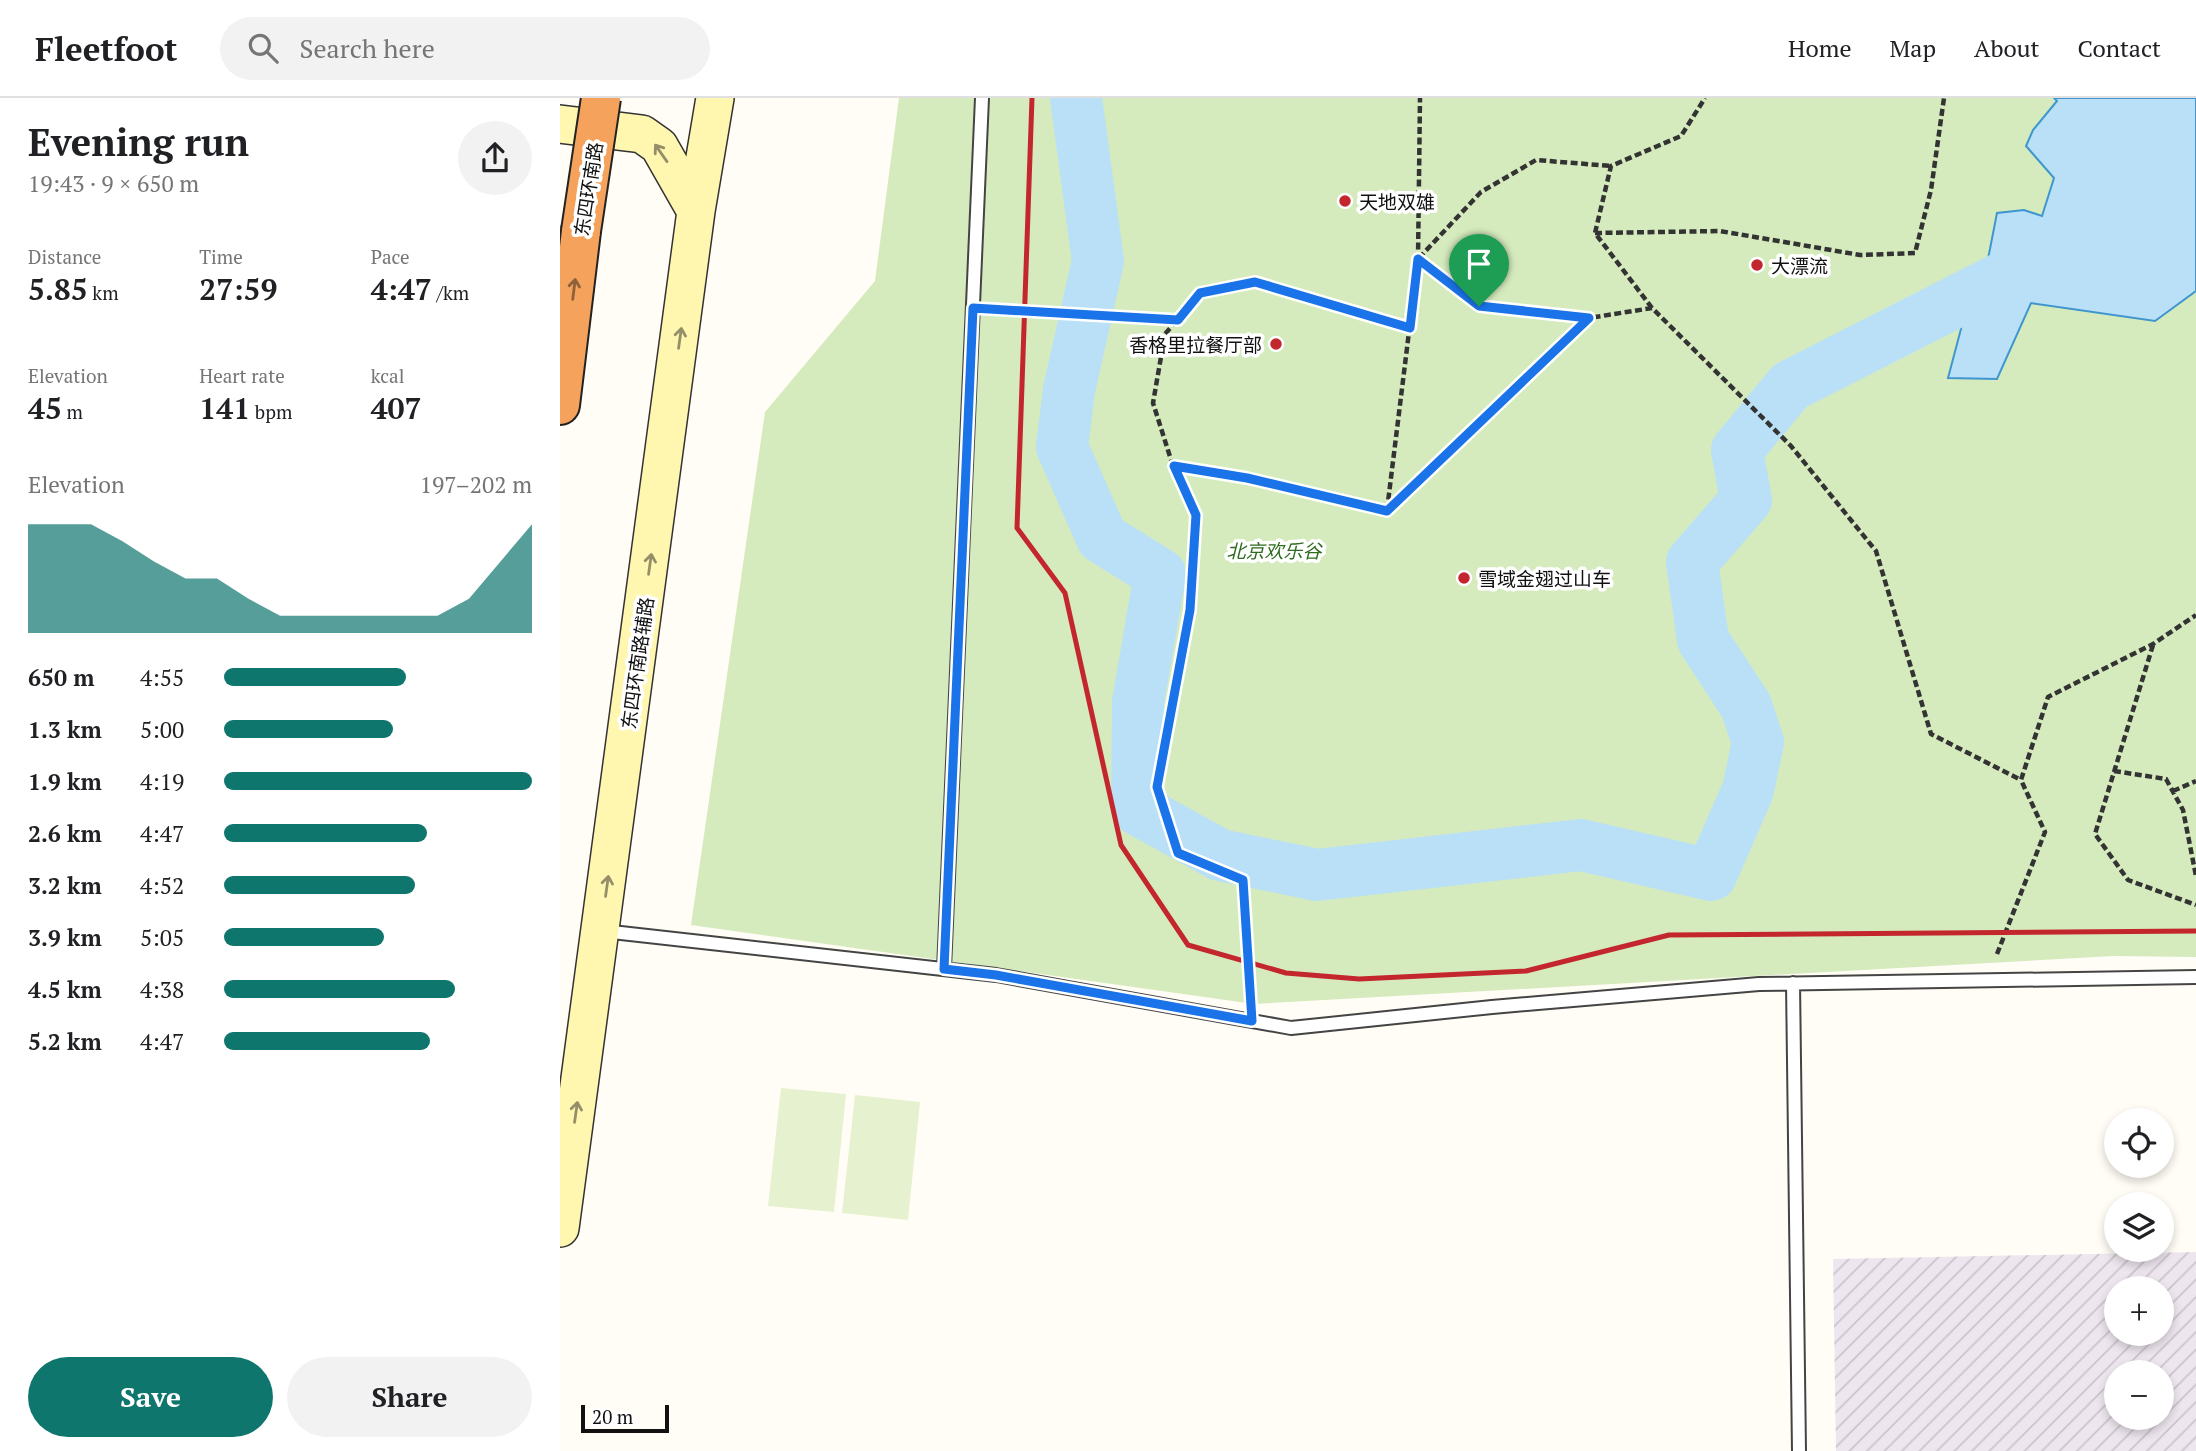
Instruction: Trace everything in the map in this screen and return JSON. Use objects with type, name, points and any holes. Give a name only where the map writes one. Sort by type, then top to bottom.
[{"type":"highway","name":"东四环南路","points":[[560,405],[581,231],[602,109]]},
{"type":"main road","name":"东四环南路辅路","points":[[560,1228],[696,211],[715,98]]},
{"type":"main road","points":[[560,124],[642,134],[659,146],[696,211]]},
{"type":"lane","points":[[944,969],[982,98]]},
{"type":"lane","points":[[601,930],[996,975],[1291,1028],[1505,1006],[1793,983],[2196,977]]},
{"type":"lane","points":[[1793,983],[1799,1451]]},
{"type":"path","points":[[1387,511],[1418,259],[1420,98]]},
{"type":"path","points":[[1418,259],[1481,192],[1536,160],[1611,166],[1681,136],[1705,98]]},
{"type":"path","points":[[1595,233],[1720,231],[1860,255],[1915,253],[1931,190],[1944,98]]},
{"type":"path","points":[[1595,233],[1611,166]]},
{"type":"path","points":[[1595,233],[1652,308],[1791,446],[1876,551],[1931,734],[2021,780],[2045,832],[1997,954]]},
{"type":"path","points":[[1418,259],[1479,306],[1589,318],[1652,308]]},
{"type":"path","points":[[1252,1021],[1243,880],[1178,853],[1157,787],[1190,610],[1196,515],[1174,466],[1153,403],[1165,334],[1200,293],[1255,282],[1410,328]]},
{"type":"path","points":[[973,308],[1178,320]]},
{"type":"path","points":[[1387,511],[1589,318]]},
{"type":"path","points":[[1174,466],[1247,478],[1387,511]]},
{"type":"path","points":[[2021,780],[2048,697],[2153,644],[2196,615]]},
{"type":"path","points":[[2153,644],[2095,834],[2128,880],[2196,905]]},
{"type":"path","points":[[2114,771],[2165,779],[2183,810],[2196,876]]},
{"type":"path","points":[[2173,791],[2196,781]]},
{"type":"shaded area","points":[[2174,1252],[2196,1252],[2196,1451],[1836,1451],[1833,1259],[2104,1254],[2104,1262],[2174,1262]]},
{"type":"green space","name":"北京欢乐谷","points":[[899,98],[2196,98],[2196,957],[2113,956],[1254,1004],[691,925],[765,412],[875,281]]},
{"type":"green space","points":[[781,1088],[846,1094],[834,1212],[768,1206]]},
{"type":"green space","points":[[855,1095],[920,1102],[908,1220],[842,1213]]},
{"type":"water","points":[[2054,98],[2196,98],[2196,291],[2155,321],[2031,303],[1997,379],[1948,378],[1971,291],[1988,259],[1997,213],[2024,210],[2042,216],[2054,178],[2026,146],[2033,130],[2057,101]]},
{"type":"waterway","points":[[1076,98],[1098,261],[1069,390],[1062,447],[1102,538],[1160,574],[1138,702],[1137,809],[1220,855],[1317,875],[1581,845],[1711,875],[1748,790],[1758,742],[1746,706],[1703,640],[1692,562],[1746,500],[1737,450],[1790,386],[2006,276],[2032,260]]},
{"type":"railway","points":[[1032,98],[1017,528],[1065,593],[1121,845],[1188,945],[1286,973],[1359,979],[1526,971],[1669,935],[2196,931]]},
{"type":"place","name":"天地双雄","points":[[1345,201]]},
{"type":"place","name":"大漂流","points":[[1757,265]]},
{"type":"place","name":"香格里拉餐厅部","points":[[1276,344]]},
{"type":"place","name":"雪域金翅过山车","points":[[1464,578]]},
{"type":"route","points":[[1418,259],[1479,306],[1589,318],[1387,511],[1247,478],[1174,466],[1196,515],[1190,610],[1157,787],[1178,853],[1243,880],[1252,1021],[996,975],[944,969],[973,308],[1178,320],[1200,293],[1255,282],[1410,328],[1418,259]]}]
